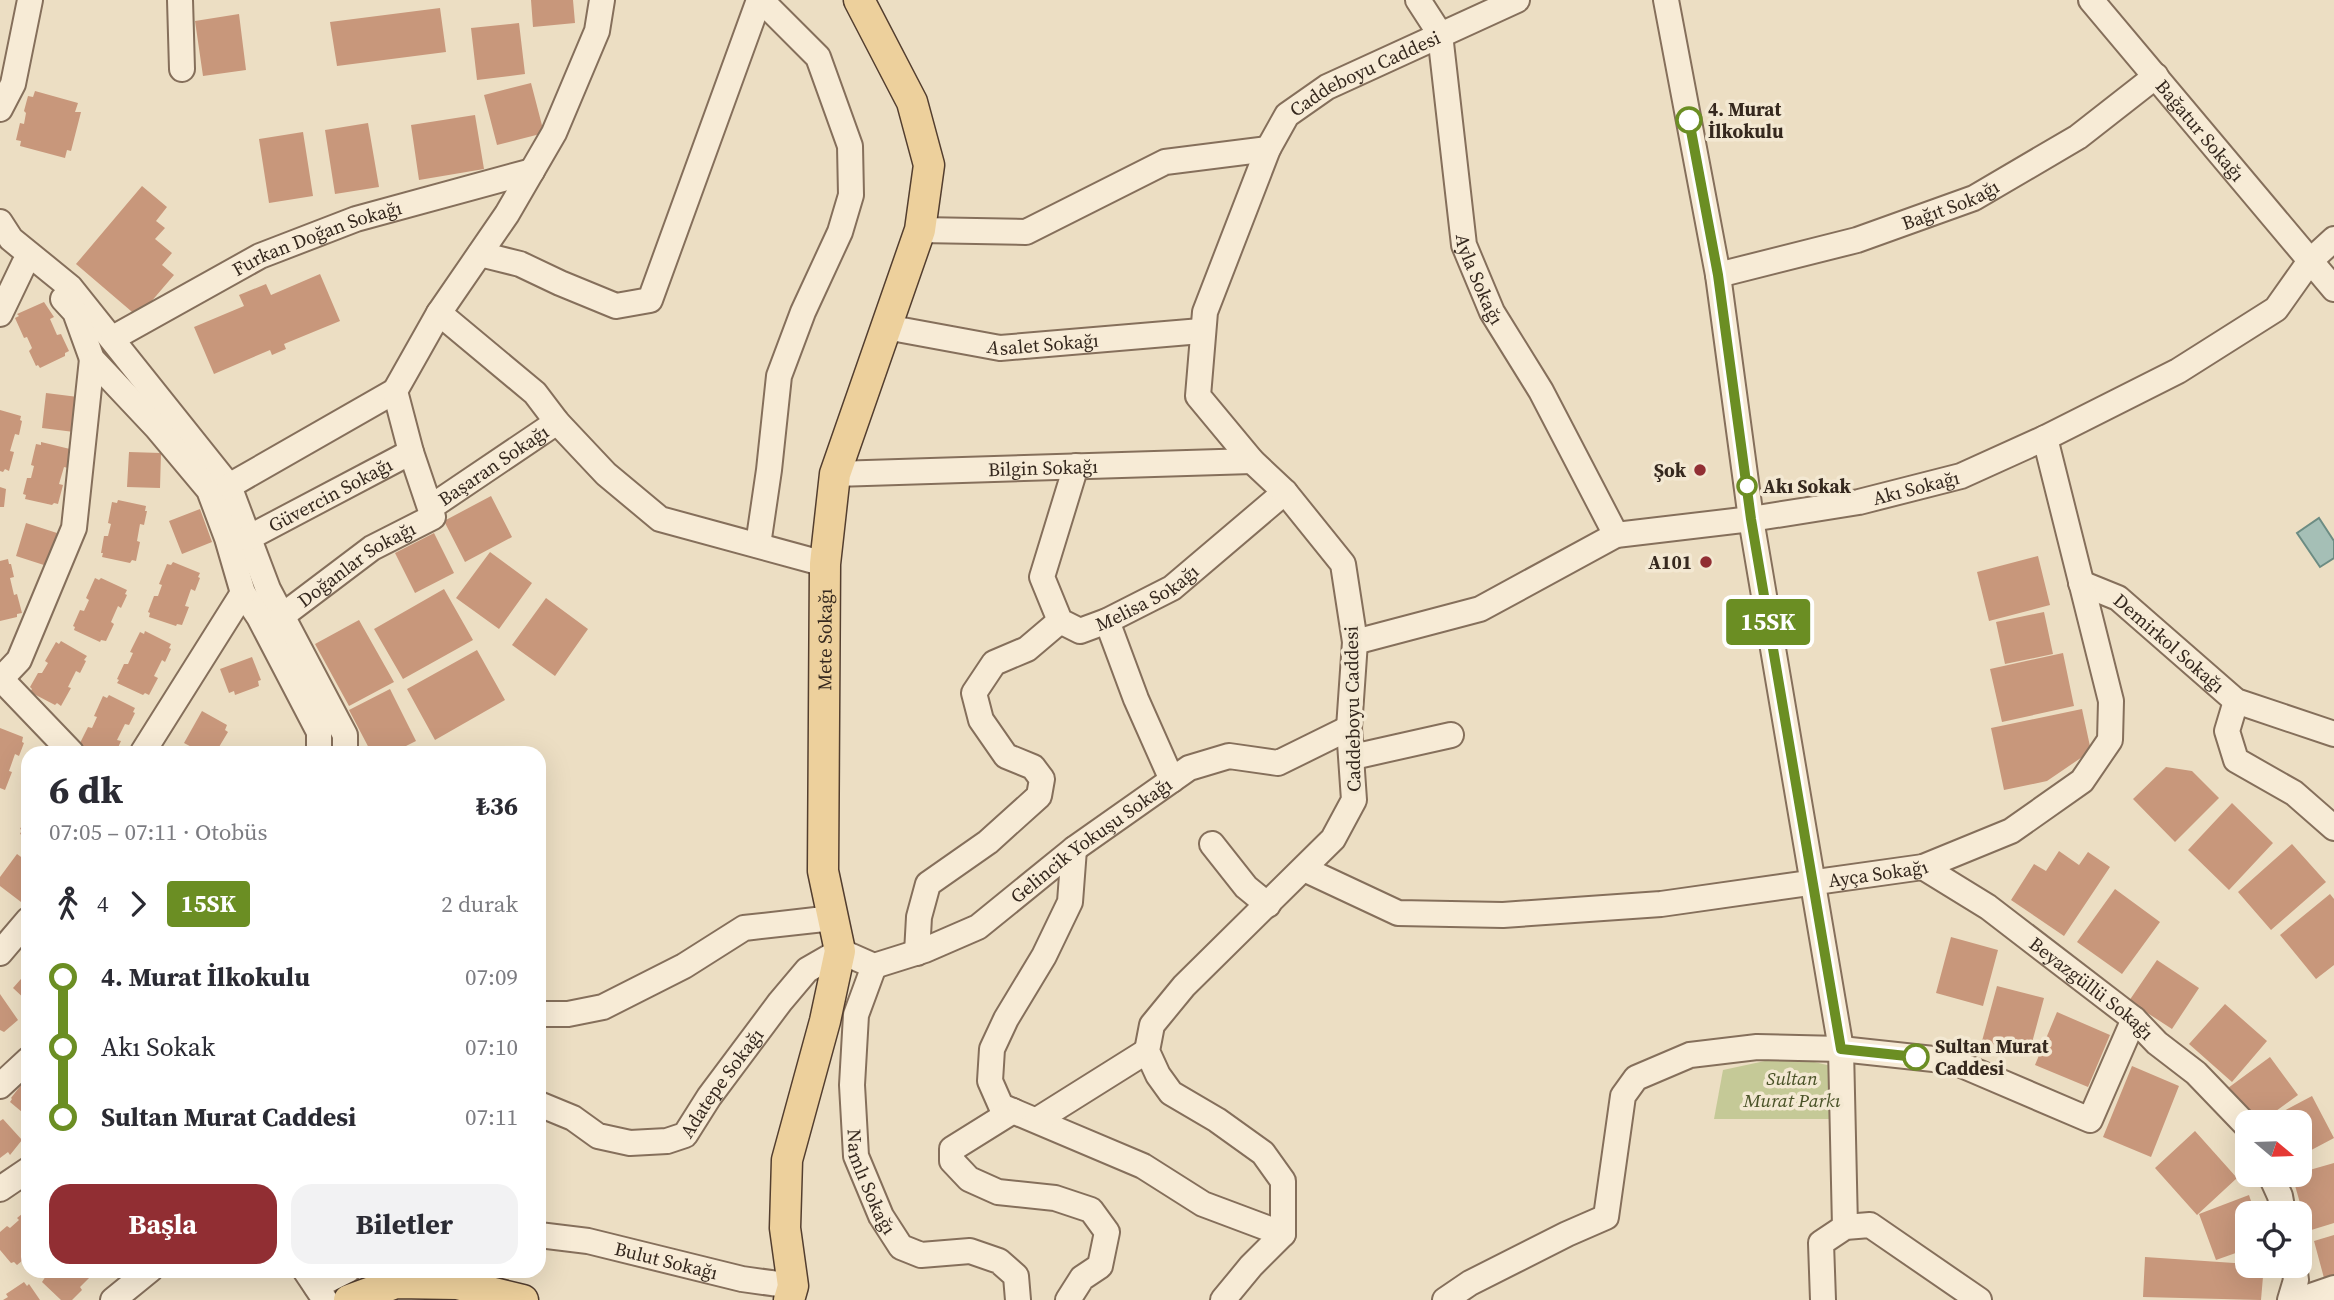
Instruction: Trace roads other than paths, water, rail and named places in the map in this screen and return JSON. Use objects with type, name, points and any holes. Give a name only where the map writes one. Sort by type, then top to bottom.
[{"type":"main road","name":"Mete Sokağı","points":[[796,1295],[785,1228],[787,1160],[825,1021],[840,951],[823,871],[825,564],[835,474],[920,230],[929,165],[912,102],[859,0]]},
{"type":"main road","points":[[349,1300],[396,1283],[457,1284],[463,1294],[523,1300]]},
{"type":"street","points":[[0,109],[13,84],[30,0]]},
{"type":"street","points":[[180,0],[182,69]]},
{"type":"street","points":[[229,486],[395,391],[439,313],[480,254],[554,133],[597,31],[603,0]]},
{"type":"street","points":[[480,254],[520,264],[560,284],[616,306],[650,300],[760,0],[818,57],[850,146],[851,195],[840,232],[803,312],[779,376],[758,545]]},
{"type":"street","name":"Ayla Sokağı","points":[[1418,0],[1440,34],[1464,245],[1492,312],[1541,391],[1616,535]]},
{"type":"street","name":"Caddeboyu Caddesi","points":[[1147,1051],[1152,1026],[1184,986],[1333,839],[1354,800],[1349,728],[1355,642],[1343,564],[1286,492],[1252,461],[1198,396],[1201,331],[1205,312],[1268,149],[1287,115],[1327,87],[1517,0]]},
{"type":"street","points":[[1666,0],[1718,275],[1751,519],[1841,1049],[1845,1227]]},
{"type":"street","name":"Bağatur Sokağı","points":[[2091,0],[2334,289]]},
{"type":"street","name":"Bağıt Sokağı","points":[[1718,275],[1857,240],[1974,198],[2078,137],[2156,76]]},
{"type":"street","points":[[920,230],[1026,232],[1165,162],[1268,149]]},
{"type":"street","name":"Furkan Doğan Sokağı","points":[[113,338],[260,256],[356,219],[532,171]]},
{"type":"street","points":[[0,222],[11,239],[70,287],[229,486],[268,589],[345,735],[345,746]]},
{"type":"street","name":"Akı Sokağı","points":[[1355,642],[1480,609],[1616,535],[1751,519],[1859,502],[1961,476],[2045,438],[2178,371],[2276,309],[2310,261],[2334,239]]},
{"type":"street","points":[[0,249],[32,268],[75,312],[92,359],[157,428],[209,490],[243,593],[259,617],[319,732],[319,746]]},
{"type":"street","points":[[0,314],[24,264]]},
{"type":"street","points":[[439,313],[535,393],[557,422],[606,474],[660,519],[825,564]]},
{"type":"street","name":"Asalet Sokağı","points":[[887,327],[1000,348],[1201,331]]},
{"type":"street","points":[[65,746],[0,679],[19,660],[75,528],[92,359]]},
{"type":"street","points":[[395,391],[411,452],[432,512]]},
{"type":"street","name":"Başaran Sokağı","points":[[432,512],[557,422]]},
{"type":"street","name":"Ayça Sokağı","points":[[1304,869],[1398,913],[1503,915],[1661,904],[1923,867],[2011,831],[2081,781],[2110,740],[2111,701],[2045,438]]},
{"type":"street","name":"Güvercin Sokağı","points":[[248,538],[411,452]]},
{"type":"street","name":"Bilgin Sokağı","points":[[835,474],[1252,461]]},
{"type":"street","points":[[917,953],[919,917],[928,884],[988,842],[1039,796],[1042,779],[1033,767],[1006,755],[981,720],[974,693],[994,663],[1027,649],[1060,621],[1042,577],[1076,466]]},
{"type":"street","name":"Melisa Sokağı","points":[[1060,621],[1080,631],[1107,621],[1172,588],[1286,492]]},
{"type":"street","name":"Doğanlar Sokağı","points":[[282,616],[372,548],[432,512]]},
{"type":"street","name":"Demirkol Sokağı","points":[[2081,583],[2118,598],[2235,701],[2334,734]]},
{"type":"street","points":[[147,746],[243,593]]},
{"type":"street","points":[[1107,621],[1136,699],[1172,780]]},
{"type":"street","points":[[2235,701],[2227,731],[2236,760],[2294,793],[2334,828]]},
{"type":"street","name":"Gelincik Yokuşu Sokağı","points":[[874,966],[917,953],[978,927],[1074,849],[1189,768],[1230,756],[1278,763],[1349,728]]},
{"type":"street","points":[[1353,757],[1451,734]]},
{"type":"street","points":[[1212,844],[1246,887],[1268,905]]},
{"type":"street","points":[[1074,849],[1070,902],[1044,956],[1006,1019],[992,1049],[990,1081],[1001,1106],[1143,1166],[1203,1204],[1283,1234]]},
{"type":"street","name":"Beyazgüllü Sokağı","points":[[1923,867],[1988,907],[2134,1019],[2157,1043],[2196,1073],[2235,1114]]},
{"type":"street","points":[[546,1014],[568,1014],[603,1007],[684,966],[744,929],[833,918]]},
{"type":"street","points":[[0,953],[21,928]]},
{"type":"street","points":[[840,951],[874,966]]},
{"type":"street","name":"Adatepe Sokağı","points":[[546,1107],[573,1118],[597,1136],[630,1143],[667,1142],[685,1135],[709,1097],[780,1002],[807,970],[840,951]]},
{"type":"street","name":"Namlı Sokağı","points":[[874,966],[856,1015],[852,1086],[856,1156],[881,1216],[901,1247],[921,1255],[970,1251],[999,1261],[1016,1276],[1018,1300]]},
{"type":"street","points":[[1445,1300],[1470,1283],[1606,1217],[1623,1096],[1636,1078],[1690,1055],[1757,1047],[1841,1049],[1952,1061],[2090,1121],[2134,1019]]},
{"type":"street","points":[[1037,1120],[1147,1051],[1157,1075],[1171,1093],[1217,1120],[1263,1153],[1283,1181],[1283,1234],[1251,1266],[1223,1300]]},
{"type":"street","points":[[0,1086],[21,1066]]},
{"type":"street","points":[[1013,1111],[952,1149],[952,1161],[969,1179],[998,1192],[1055,1198],[1091,1210],[1107,1232],[1100,1266],[1082,1278],[1068,1300]]},
{"type":"street","points":[[0,1189],[21,1175]]},
{"type":"street","points":[[0,1208],[21,1194]]},
{"type":"street","points":[[1823,1300],[1821,1243],[1845,1227],[1870,1224],[1979,1300]]},
{"type":"street","name":"Bulut Sokağı","points":[[546,1236],[588,1241],[796,1295]]},
{"type":"street","points":[[113,1300],[140,1278]]},
{"type":"street","points":[[2290,1300],[2297,1278]]},
{"type":"street","points":[[2299,1300],[2334,1288]]},
{"type":"water","points":[[2319,518],[2334,541],[2334,558],[2320,567],[2297,533]]},
{"type":"place","name":"4. Murat İlkokulu","points":[[1689,120]]},
{"type":"place","name":"Şok","points":[[1700,470]]},
{"type":"place","name":"Akı Sokak","points":[[1747,486]]},
{"type":"place","name":"A101","points":[[1706,562]]},
{"type":"place","name":"Sultan Murat Caddesi","points":[[1916,1057]]},
{"type":"park label","name":"Sultan Murat Parkı","points":[[1792,1089]]}]
